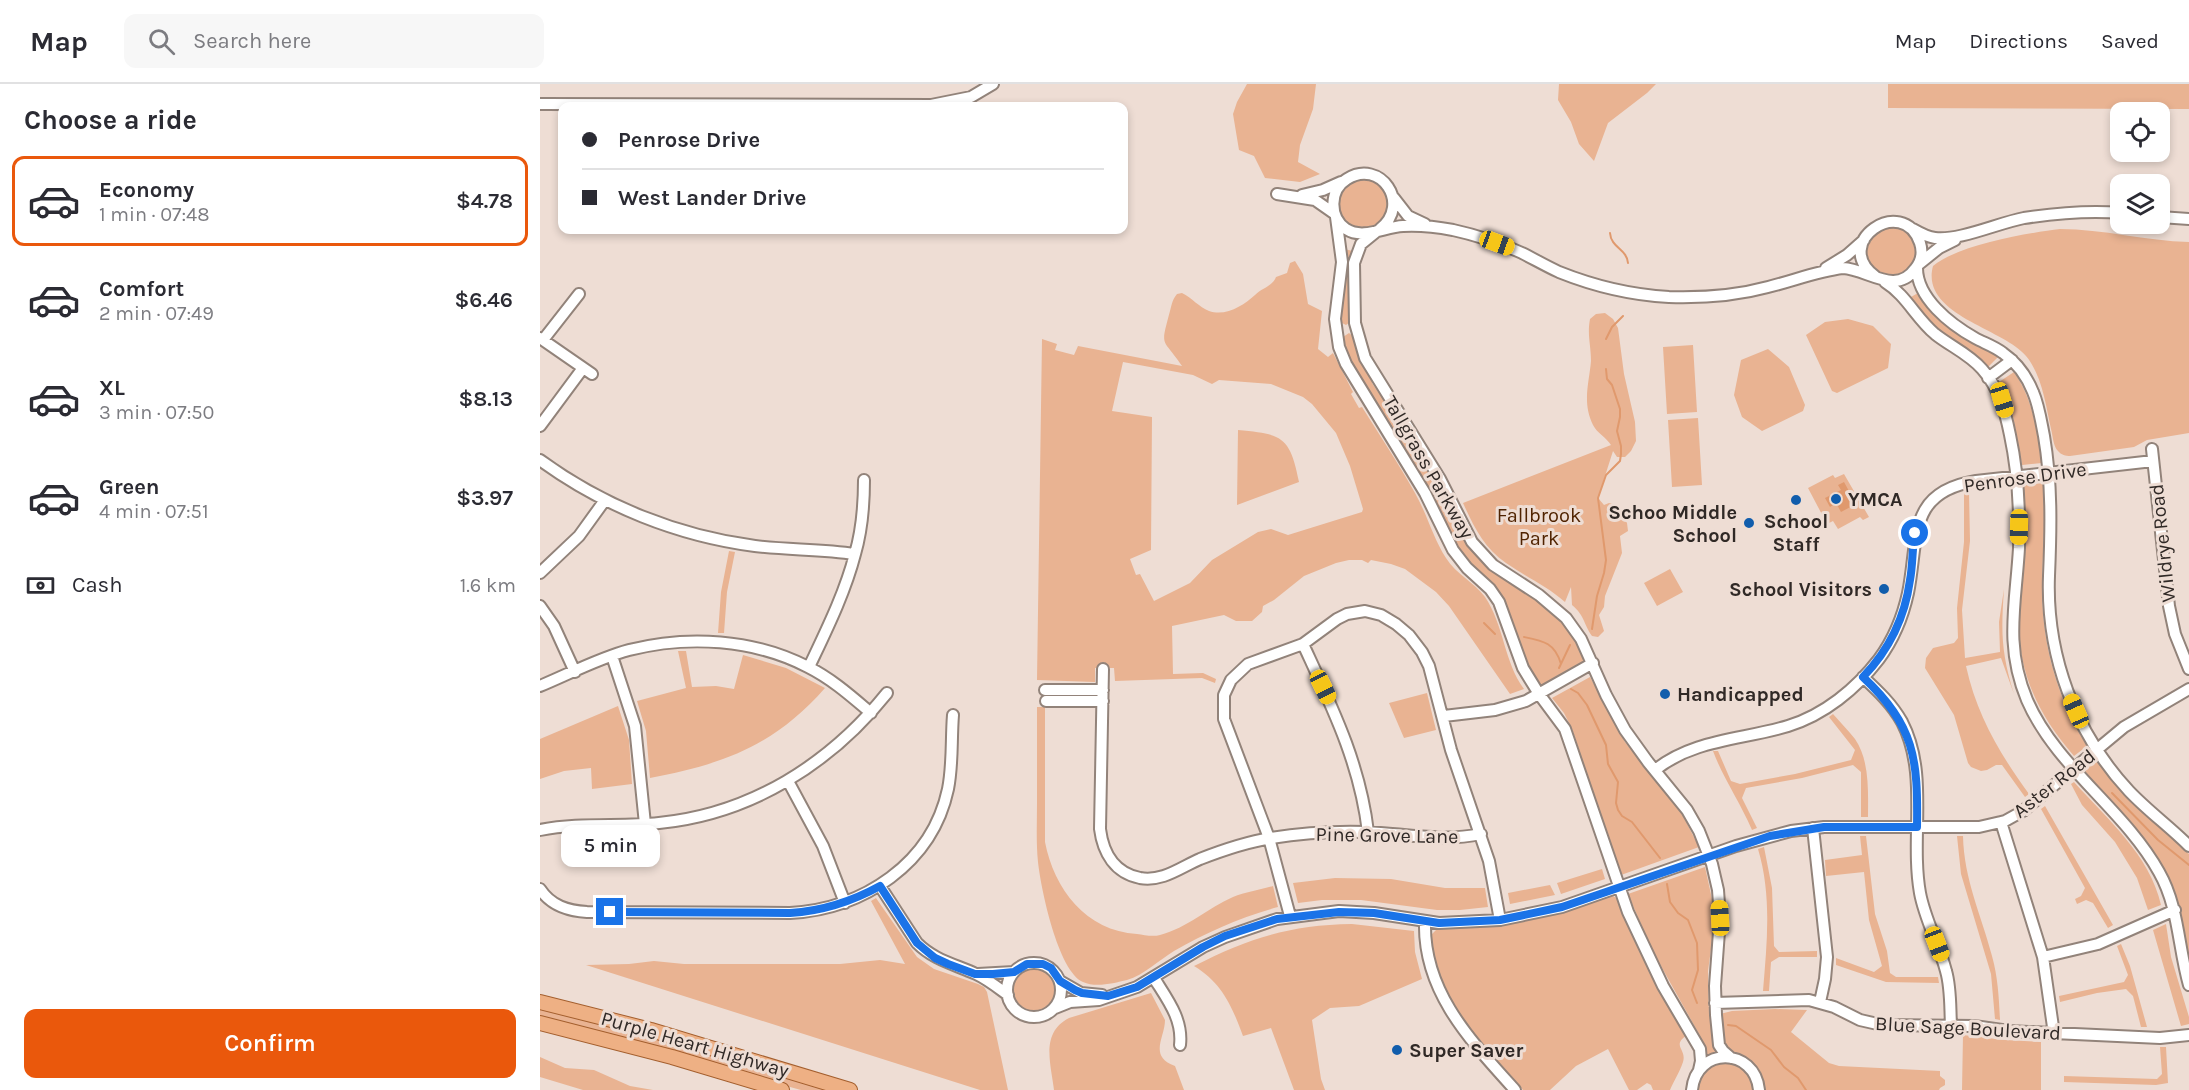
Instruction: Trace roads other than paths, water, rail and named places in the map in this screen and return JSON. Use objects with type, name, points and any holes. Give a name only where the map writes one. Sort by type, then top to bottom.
[{"type":"main road","name":"Purple Heart Highway","points":[[540,1002],[651,1030],[850,1090]]},
{"type":"main road","name":"Purple Heart Highway","points":[[540,1023],[672,1057],[782,1090]]},
{"type":"street","points":[[946,102],[971,97],[993,84]]},
{"type":"street","points":[[540,104],[558,104]]},
{"type":"street","points":[[1296,195],[1323,190],[1354,175],[1368,174],[1385,183],[1398,205],[1408,216],[1419,223],[1464,233],[1510,248],[1558,271],[1595,285],[1652,296],[1731,295],[1766,288],[1812,274],[1849,268],[1879,279],[1902,280],[1940,248],[1970,233]]},
{"type":"street","points":[[1335,216],[1334,196],[1343,181]]},
{"type":"street","points":[[1277,194],[1296,195],[1315,200],[1335,216],[1342,226],[1353,232],[1365,234],[1405,226],[1437,228]]},
{"type":"street","points":[[1378,230],[1392,214],[1392,194]]},
{"type":"street","points":[[1812,274],[1834,264],[1864,239],[1872,229],[1883,223],[1896,222],[1937,238],[1950,238],[1999,224],[2048,215],[2077,212],[2110,213]]},
{"type":"street","name":"Tallgrass Parkway","points":[[1335,216],[1342,262],[1335,319],[1339,347],[1346,364],[1425,493],[1453,550],[1467,568],[1490,589],[1499,602],[1520,659],[1539,694],[1565,729],[1628,912],[1650,959],[1700,1049],[1699,1070]]},
{"type":"street","points":[[2170,218],[2189,219]]},
{"type":"street","points":[[1908,227],[1916,235],[1921,247],[1918,281],[1924,292],[1948,319],[2012,360],[2036,399],[2049,472],[2052,521],[2049,605],[2054,646],[2067,690],[2097,750],[2130,792],[2189,846]]},
{"type":"street","name":"Tallgrass Parkway","points":[[1378,230],[1361,244],[1354,263],[1355,323],[1365,358],[1440,479],[1472,542],[1493,565],[1557,609],[1581,639],[1606,695],[1625,730],[1693,821],[1709,856],[1716,879],[1720,918],[1715,968],[1715,1003],[1719,1045],[1731,1058]]},
{"type":"street","points":[[1864,239],[1862,258],[1867,269],[1898,291],[1933,332],[1973,360],[1996,389],[2005,412],[2017,477],[2019,545],[2012,616],[2016,662],[2022,686],[2036,716],[2056,746],[2151,858],[2164,881],[2175,910],[2189,985]]},
{"type":"street","points":[[540,426],[588,371],[541,339],[579,294]]},
{"type":"street","points":[[1988,378],[2012,360]]},
{"type":"street","name":"Penrose Drive","points":[[1655,770],[1696,747],[1788,726],[1810,717],[1827,708],[1863,677],[1880,657],[1900,621],[1908,595],[1917,528],[1929,504],[1939,494],[1958,485],[2153,455]]},
{"type":"street","name":"Wildrye Road","points":[[2153,455],[2169,606],[2175,634],[2189,669]]},
{"type":"street","points":[[540,460],[563,477],[605,500],[651,520],[718,540],[756,546],[855,554]]},
{"type":"street","points":[[809,667],[848,578],[863,515],[864,480]]},
{"type":"street","points":[[540,573],[579,536],[605,500]]},
{"type":"street","points":[[540,606],[554,626],[574,672]]},
{"type":"street","points":[[1290,916],[1269,838],[1224,719],[1222,700],[1231,680],[1248,664],[1303,644],[1347,614],[1365,611],[1381,615],[1409,635],[1422,652],[1434,678],[1451,750],[1492,872],[1500,920]]},
{"type":"street","points":[[540,686],[629,650],[665,643],[716,642],[763,650],[809,667],[848,693],[871,713]]},
{"type":"street","points":[[1303,644],[1342,728],[1363,797],[1368,832]]},
{"type":"street","points":[[612,656],[635,726],[645,824]]},
{"type":"street","points":[[1444,716],[1495,710],[1526,701],[1593,663]]},
{"type":"street","points":[[1045,695],[1103,695],[1103,669]]},
{"type":"street","points":[[1863,677],[1884,697],[1896,713],[1911,745],[1916,782],[1916,853],[1921,895],[1949,980],[1951,1025]]},
{"type":"street","name":"Aster Road","points":[[1055,1008],[1071,1002],[1099,1000],[1137,987],[1225,936],[1290,916],[1321,912],[1355,912],[1425,922],[1460,923],[1500,920],[1562,907],[1770,836],[1813,828],[1979,827],[2001,822],[2030,807],[2075,767],[2143,714],[2189,689]]},
{"type":"street","points":[[540,830],[583,824],[645,824],[674,821],[723,809],[754,798],[788,781],[827,754],[871,713],[887,693]]},
{"type":"street","name":"Pine Grove Lane","points":[[1103,695],[1100,829],[1106,852],[1113,862],[1123,871],[1139,878],[1156,879],[1225,850],[1269,838],[1321,832],[1368,832],[1439,839],[1481,834]]},
{"type":"street","points":[[540,889],[558,906],[578,912],[790,913],[845,903],[880,886],[896,874],[915,855],[928,836],[939,814],[951,772],[953,715]]},
{"type":"street","points":[[788,781],[823,846],[845,903]]},
{"type":"street","points":[[2001,822],[2043,957],[2054,1034]]},
{"type":"street","points":[[1813,828],[1827,957],[1820,1002]]},
{"type":"street","points":[[880,886],[917,943],[924,950],[941,961],[975,974],[1008,995]]},
{"type":"street","points":[[2043,957],[2098,944],[2175,910]]},
{"type":"street","points":[[1425,922],[1429,962],[1447,1005],[1467,1036],[1515,1090]]},
{"type":"street","points":[[975,974],[1014,972],[1027,964],[1043,964],[1051,968],[1060,981],[1061,995],[1055,1008],[1042,1016],[1027,1016],[1015,1009],[1007,987],[1014,972]]},
{"type":"street","points":[[1154,978],[1178,1020],[1181,1028],[1180,1044]]},
{"type":"street","name":"Aster Road","points":[[1060,981],[1082,993],[1108,996]]},
{"type":"street","name":"Blue Sage Boulevard","points":[[1715,1003],[1791,999],[1820,1002],[1870,1024],[1974,1026],[2009,1032],[2160,1038],[2189,1035]]},
{"type":"street","points":[[1691,1089],[1699,1070],[1713,1059],[1731,1058],[1743,1062],[1752,1070],[1758,1081],[1759,1090]]},
{"type":"waterway","points":[[1610,233],[1613,242],[1625,255],[1628,263]]},
{"type":"waterway","points":[[1606,339],[1612,327],[1623,316]]},
{"type":"waterway","points":[[1592,629],[1606,560],[1598,498],[1606,475],[1620,461],[1621,454],[1617,431],[1620,409],[1612,385],[1607,379],[1606,369]]},
{"type":"waterway","points":[[1484,623],[1495,634]]},
{"type":"waterway","points":[[1524,637],[1548,644],[1556,651],[1561,664]]},
{"type":"waterway","points":[[1559,668],[1570,645]]},
{"type":"waterway","points":[[1571,689],[1578,693],[1587,705],[1606,745],[1608,764],[1618,782],[1616,803],[1618,810],[1622,816],[1632,822],[1660,858]]},
{"type":"waterway","points":[[2112,793],[2158,840],[2189,865]]},
{"type":"waterway","points":[[1667,884],[1670,902],[1678,913],[1688,920],[1697,943],[1698,970],[1692,990],[1697,1003]]},
{"type":"waterway","points":[[1728,1025],[1736,1026],[1771,1050],[1784,1067],[1798,1078],[1806,1090]]},
{"type":"place","name":"YMCA","points":[[1836,499]]},
{"type":"place","name":"School Staff","points":[[1796,500]]},
{"type":"place","name":"Schoo Middle School","points":[[1749,523]]},
{"type":"place","name":"School Visitors","points":[[1884,589]]},
{"type":"place","name":"Handicapped","points":[[1665,694]]},
{"type":"place","name":"Super Saver","points":[[1397,1050]]},
{"type":"park label","name":"Fallbrook Park","points":[[1539,526]]}]
